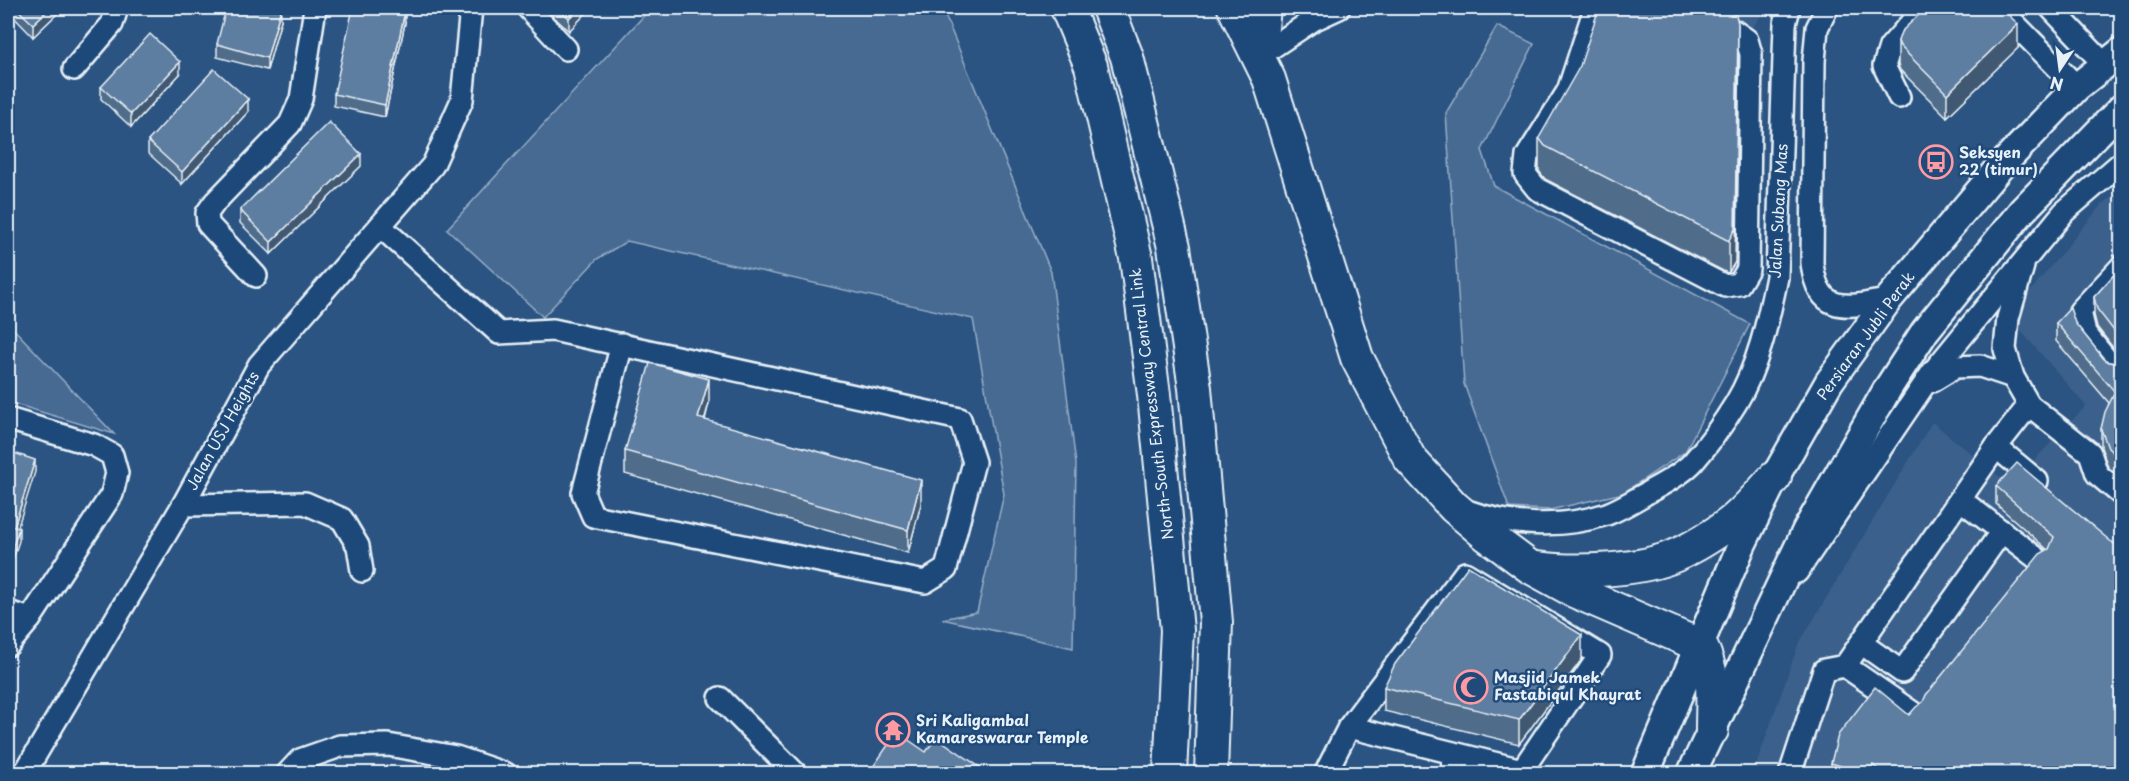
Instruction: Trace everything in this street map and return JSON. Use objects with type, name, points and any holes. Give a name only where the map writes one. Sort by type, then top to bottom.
[{"type":"highway","name":"North–South Expressway Central Link","points":[[1067,8],[1091,66],[1136,258],[1154,395],[1177,630],[1170,774]]},
{"type":"highway","points":[[1108,8],[1127,57],[1174,247],[1196,388],[1216,622],[1211,774]]},
{"type":"highway","points":[[1234,8],[1269,79],[1357,358],[1410,459],[1454,507],[1530,567],[1574,591],[1701,646],[1712,677],[1712,730]]},
{"type":"highway","points":[[1259,56],[1264,8]]},
{"type":"highway","points":[[1530,567],[1553,570],[1592,569],[1631,566],[1669,558],[1730,523],[1775,477]]},
{"type":"main road","name":"Persiaran Jubli Perak","points":[[1645,774],[1701,646],[1742,544],[1775,477],[1829,382],[1888,300],[1999,168],[2077,87],[2113,58]]},
{"type":"main road","points":[[1691,774],[1806,531],[1888,388],[1925,331],[2022,211],[2121,108]]},
{"type":"street","points":[[74,69],[112,24],[117,8]]},
{"type":"street","points":[[256,276],[208,224],[207,213],[290,124],[301,99],[315,8]]},
{"type":"street","name":"Jalan USJ Heights","points":[[24,774],[183,505],[259,365],[433,165],[462,100],[471,8]]},
{"type":"street","points":[[528,8],[566,49]]},
{"type":"street","points":[[1259,56],[1313,20],[1339,8]]},
{"type":"street","points":[[1595,8],[1568,91],[1527,156],[1525,174],[1537,189],[1725,286],[1739,284],[1748,269],[1751,54],[1747,40],[1689,8]]},
{"type":"street","name":"Jalan Subang Mas","points":[[1454,507],[1501,521],[1531,523],[1567,522],[1608,513],[1661,485],[1692,463],[1736,402],[1753,367],[1777,278],[1785,24],[1789,8]]},
{"type":"street","name":"Jalan Subang Mas","points":[[1827,8],[1816,28],[1814,61],[1812,263],[1814,280],[1822,296],[1836,304],[1858,306],[1888,300]]},
{"type":"street","points":[[1899,97],[1884,66],[1890,47],[1924,8]]},
{"type":"street","points":[[1999,8],[2077,87]]},
{"type":"street","points":[[2051,8],[2113,58]]},
{"type":"street","points":[[1763,621],[1923,386],[2064,212],[2121,162]]},
{"type":"street","points":[[380,226],[499,333],[554,330],[622,344],[960,419],[974,462],[946,569],[925,582],[593,516],[583,493],[622,344]]},
{"type":"street","points":[[2026,257],[2008,318],[2005,349],[2013,377],[2029,405],[2090,453],[2097,474],[2121,495]]},
{"type":"street","points":[[2114,369],[2085,333],[2080,311],[2121,266]]},
{"type":"street","points":[[1923,386],[1955,367],[1980,366],[2013,377]]},
{"type":"street","points":[[1790,774],[1824,670],[1845,666],[1996,447],[2029,405]]},
{"type":"street","points":[[8,419],[94,445],[112,455],[117,473],[112,494],[30,618],[8,645]]},
{"type":"street","points":[[1996,447],[2053,495]]},
{"type":"street","points":[[1961,500],[2039,560]]},
{"type":"street","points":[[183,505],[305,503],[342,519],[358,546],[362,571]]},
{"type":"street","points":[[1861,643],[1902,672],[2002,531]]},
{"type":"street","points":[[1325,771],[1350,728],[1465,573],[1600,655],[1524,772],[1454,764],[1350,728]]},
{"type":"street","points":[[8,612],[30,618]]},
{"type":"street","points":[[1845,666],[1912,713]]},
{"type":"street","points":[[720,698],[796,774]]},
{"type":"street","points":[[287,774],[300,760],[340,746],[388,745],[456,757],[506,774]]},
{"type":"shaded area","points":[[651,8],[942,8],[1051,272],[1076,464],[1073,648],[942,619],[977,612],[1004,494],[973,319],[627,241],[597,259],[543,317],[447,229]]},
{"type":"shaded area","points":[[1705,8],[1767,8],[1750,31]]},
{"type":"shaded area","points":[[1497,26],[1534,44],[1482,150],[1494,186],[1750,324],[1685,452],[1623,493],[1550,510],[1509,508],[1464,384],[1446,113]]},
{"type":"shaded area","points":[[2121,192],[2121,773],[1753,774],[1798,645],[1932,422],[2010,485],[2086,406],[2009,317],[2102,204]]},
{"type":"shaded area","points":[[8,323],[114,434],[8,402]]},
{"type":"building","points":[[16,8],[50,8],[33,24]]},
{"type":"building","points":[[226,8],[281,8],[267,58],[217,44]]},
{"type":"building","points":[[353,8],[391,8],[405,11],[385,105],[334,94]]},
{"type":"building","points":[[558,8],[579,8],[569,18]]},
{"type":"building","points":[[1599,8],[1722,8],[1736,15],[1738,23],[1735,229],[1729,240],[1545,146],[1539,138],[1580,66]]},
{"type":"building","points":[[1926,8],[2001,8],[2018,24],[1947,94],[1900,46],[1898,41],[1901,32]]},
{"type":"building","points":[[150,34],[180,62],[131,114],[101,87]]},
{"type":"building","points":[[214,69],[248,99],[182,172],[148,141]]},
{"type":"building","points":[[329,122],[361,154],[271,242],[240,210]]},
{"type":"building","points":[[2121,267],[2121,340],[2097,309],[2094,297]]},
{"type":"building","points":[[2070,308],[2075,323],[2104,359],[2115,363],[2121,361],[2121,460],[2108,448],[2101,429],[2105,412],[2115,392],[2056,323]]},
{"type":"building","points":[[650,363],[709,379],[698,418],[921,480],[908,530],[625,451]]},
{"type":"building","points":[[8,451],[35,460],[14,527],[19,528],[8,562]]},
{"type":"building","points":[[2017,463],[2121,550],[2121,774],[1883,774],[1873,765],[1870,774],[1867,774],[1831,763],[1838,735],[1875,687],[1909,715],[1923,702],[1926,695],[2040,554],[2049,549],[2054,537],[1996,486]]},
{"type":"building","points":[[1468,566],[1582,635],[1519,720],[1384,687],[1395,664]]},
{"type":"building","points":[[897,732],[926,752],[936,737],[981,768],[977,774],[883,774],[873,767]]},
{"type":"place","name":"Seksyen 22 (timur)","points":[[1936,162]]},
{"type":"place","name":"Masjid Jamek Fastabiqul Khayrat","points":[[1471,687]]},
{"type":"place","name":"Sri Kaligambal Kamareswarar Temple","points":[[893,730]]}]
